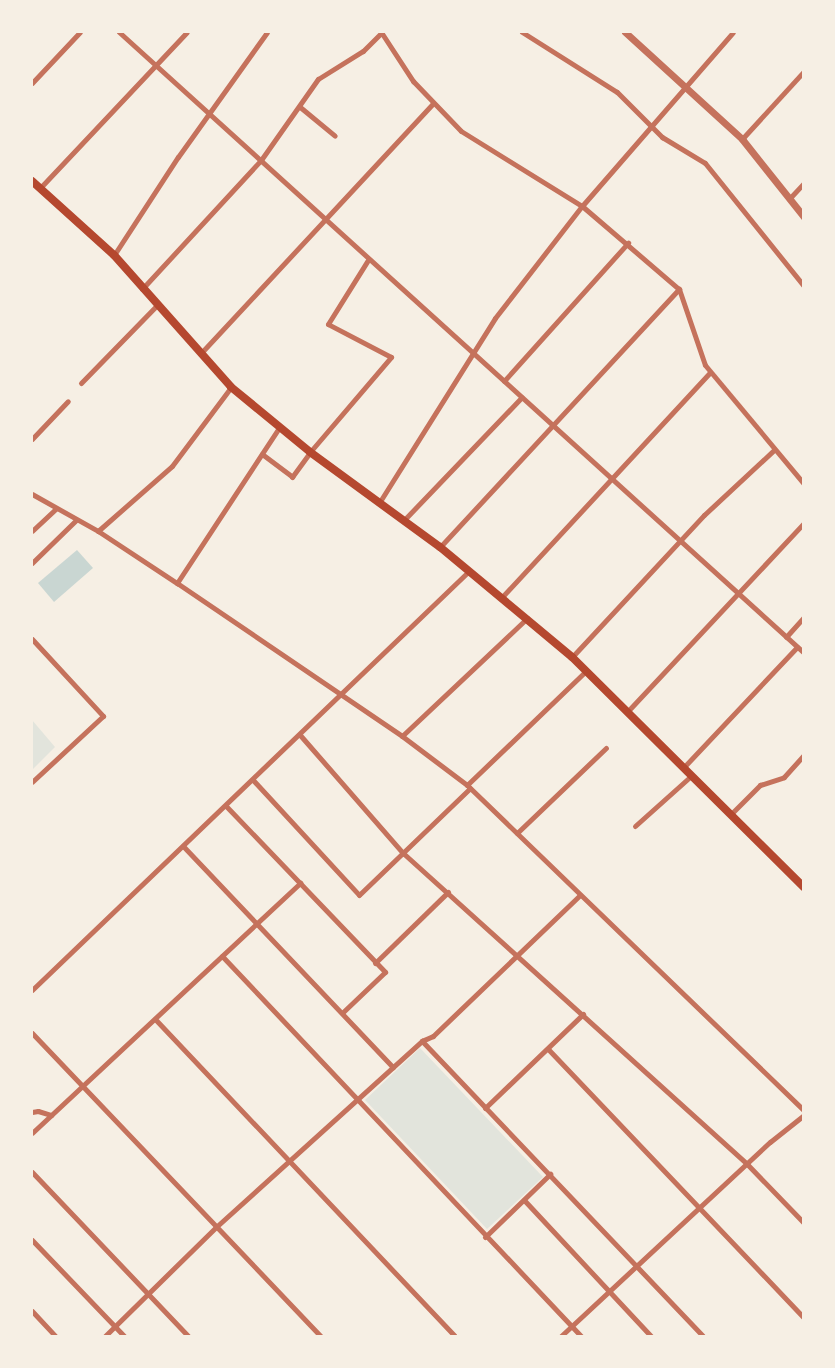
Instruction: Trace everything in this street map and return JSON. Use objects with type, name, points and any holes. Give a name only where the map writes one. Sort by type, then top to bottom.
[{"type":"main road","points":[[32,181],[114,255],[231,387],[310,452],[440,547],[572,657],[803,887]]},
{"type":"street","points":[[32,83],[80,32]]},
{"type":"street","points":[[118,32],[471,353],[554,424],[803,653]]},
{"type":"street","points":[[40,188],[187,32]]},
{"type":"street","points":[[114,255],[267,32]]},
{"type":"street","points":[[142,289],[261,160],[318,79],[363,51],[381,32],[432,104],[472,139],[582,206],[679,289],[710,372],[803,484]]},
{"type":"street","points":[[522,32],[617,92],[652,127],[705,163],[803,286]]},
{"type":"street","points":[[626,32],[742,139],[803,217]]},
{"type":"street","points":[[379,503],[471,353],[582,206],[733,32]]},
{"type":"street","points":[[742,139],[803,71]]},
{"type":"street","points":[[201,353],[432,104]]},
{"type":"street","points":[[300,107],[335,136]]},
{"type":"street","points":[[789,199],[803,183]]},
{"type":"street","points":[[504,381],[628,243]]},
{"type":"street","points":[[262,454],[292,477],[391,357],[328,324],[368,260]]},
{"type":"street","points":[[440,547],[679,289]]},
{"type":"street","points":[[81,383],[157,306]]},
{"type":"street","points":[[502,597],[710,372]]},
{"type":"street","points":[[98,531],[172,466],[231,387]]},
{"type":"street","points":[[404,520],[522,397]]},
{"type":"street","points":[[32,439],[68,401]]},
{"type":"street","points":[[177,583],[279,428]]},
{"type":"street","points":[[572,657],[680,541],[774,450]]},
{"type":"street","points":[[32,494],[98,531],[177,583],[402,736],[469,787],[803,1110],[561,1336]]},
{"type":"street","points":[[32,531],[56,509]]},
{"type":"street","points":[[32,563],[76,520]]},
{"type":"street","points":[[627,712],[803,523]]},
{"type":"street","points":[[32,989],[469,571]]},
{"type":"street","points":[[786,637],[803,617]]},
{"type":"street","points":[[402,736],[527,618]]},
{"type":"street","points":[[32,639],[103,716],[32,782]]},
{"type":"street","points":[[683,768],[797,647]]},
{"type":"street","points":[[253,780],[359,895],[587,671]]},
{"type":"street","points":[[300,735],[403,853],[747,1164],[803,1223]]},
{"type":"street","points":[[517,833],[606,748]]},
{"type":"street","points":[[731,814],[760,785],[784,777],[803,755]]},
{"type":"street","points":[[635,825],[691,776]]},
{"type":"street","points":[[226,806],[385,972],[342,1013]]},
{"type":"street","points":[[183,846],[393,1066]]},
{"type":"street","points":[[796,880],[803,872]]},
{"type":"street","points":[[32,1133],[300,883]]},
{"type":"street","points":[[375,963],[448,892]]},
{"type":"street","points":[[105,1336],[149,1296],[216,1227],[393,1066],[422,1041],[433,1036],[580,895]]},
{"type":"street","points":[[222,956],[581,1336]]},
{"type":"street","points":[[485,1108],[583,1014]]},
{"type":"street","points":[[155,1019],[455,1336]]},
{"type":"street","points":[[32,1032],[321,1336]]},
{"type":"street","points":[[422,1041],[703,1336]]},
{"type":"street","points":[[548,1049],[803,1318]]},
{"type":"street","points":[[32,1112],[51,1115]]},
{"type":"street","points":[[32,1171],[188,1336]]},
{"type":"street","points":[[485,1237],[550,1174]]},
{"type":"street","points":[[524,1200],[651,1336]]},
{"type":"street","points":[[32,1240],[124,1336]]},
{"type":"street","points":[[32,1311],[55,1336]]},
{"type":"shaded area","points":[[77,550],[93,568],[54,602],[38,583]]},
{"type":"shaded area","points":[[32,720],[55,747],[32,770]]},
{"type":"shaded area","points":[[420,1048],[543,1177],[487,1229],[365,1100]]}]
